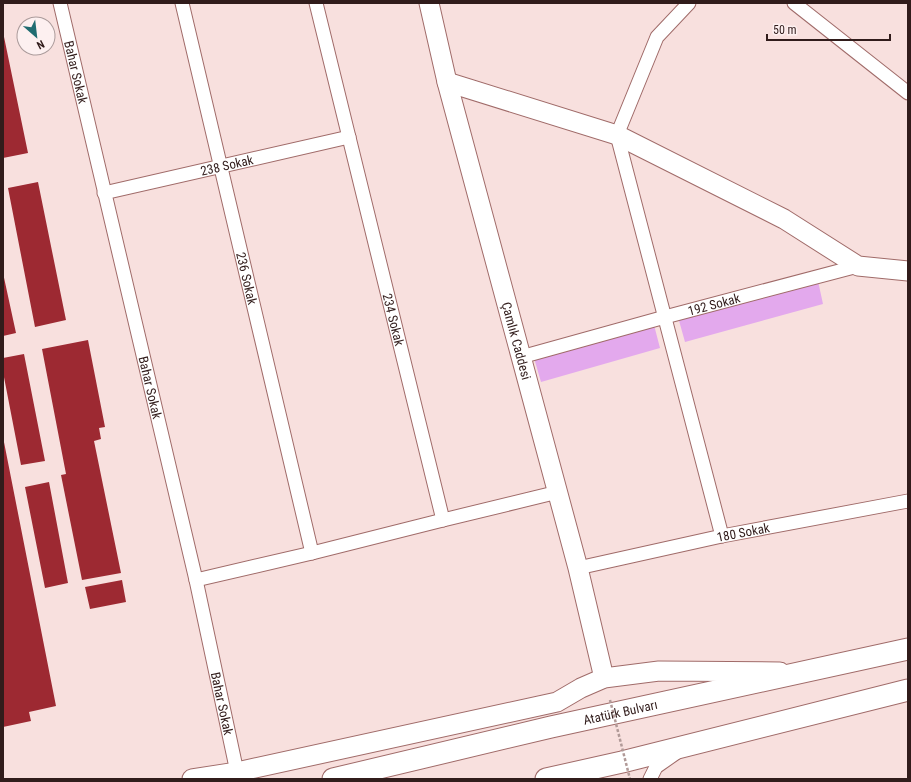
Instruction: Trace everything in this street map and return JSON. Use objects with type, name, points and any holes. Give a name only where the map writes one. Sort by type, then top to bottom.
[{"type":"main road","name":"Atatürk Bulvarı","points":[[333,779],[552,727],[908,649]]},
{"type":"main road","points":[[546,779],[570,776],[908,690]]},
{"type":"street","name":"Bahar Sokak","points":[[60,3],[196,580],[237,772]]},
{"type":"street","name":"236 Sokak","points":[[182,3],[312,553]]},
{"type":"street","name":"234 Sokak","points":[[316,3],[443,520]]},
{"type":"street","points":[[689,3],[657,37],[617,135],[722,536]]},
{"type":"street","points":[[794,3],[908,92]]},
{"type":"street","name":"Çamlık Caddesi","points":[[432,7],[447,82],[558,492],[604,678]]},
{"type":"street","points":[[447,82],[617,135],[784,219],[858,266]]},
{"type":"street","name":"238 Sokak","points":[[104,193],[349,137]]},
{"type":"street","name":"192 Sokak","points":[[521,357],[665,316],[858,266],[908,271]]},
{"type":"street","points":[[196,580],[558,492]]},
{"type":"street","name":"180 Sokak","points":[[578,568],[722,536],[908,501]]},
{"type":"street","points":[[192,779],[237,772],[557,702],[581,688],[604,678],[659,671],[803,672]]},
{"type":"street","points":[[650,779],[656,767],[686,746]]},
{"type":"path","points":[[610,700],[630,779]]},
{"type":"shaded area","points":[[818,281],[823,304],[685,342],[678,317]]},
{"type":"shaded area","points":[[654,325],[660,348],[541,382],[534,358]]},
{"type":"building","points":[[3,32],[28,153],[3,158]]},
{"type":"building","points":[[38,182],[66,320],[35,327],[8,188]]},
{"type":"building","points":[[3,273],[16,333],[3,336]]},
{"type":"building","points":[[88,340],[105,427],[99,428],[101,439],[94,441],[121,573],[82,580],[61,475],[66,474],[42,349]]},
{"type":"building","points":[[24,354],[45,461],[21,465],[3,372],[3,358]]},
{"type":"building","points":[[3,437],[56,706],[29,712],[31,721],[3,727]]},
{"type":"building","points":[[49,482],[68,583],[45,588],[25,487]]},
{"type":"building","points":[[122,580],[126,602],[90,609],[85,587]]}]
